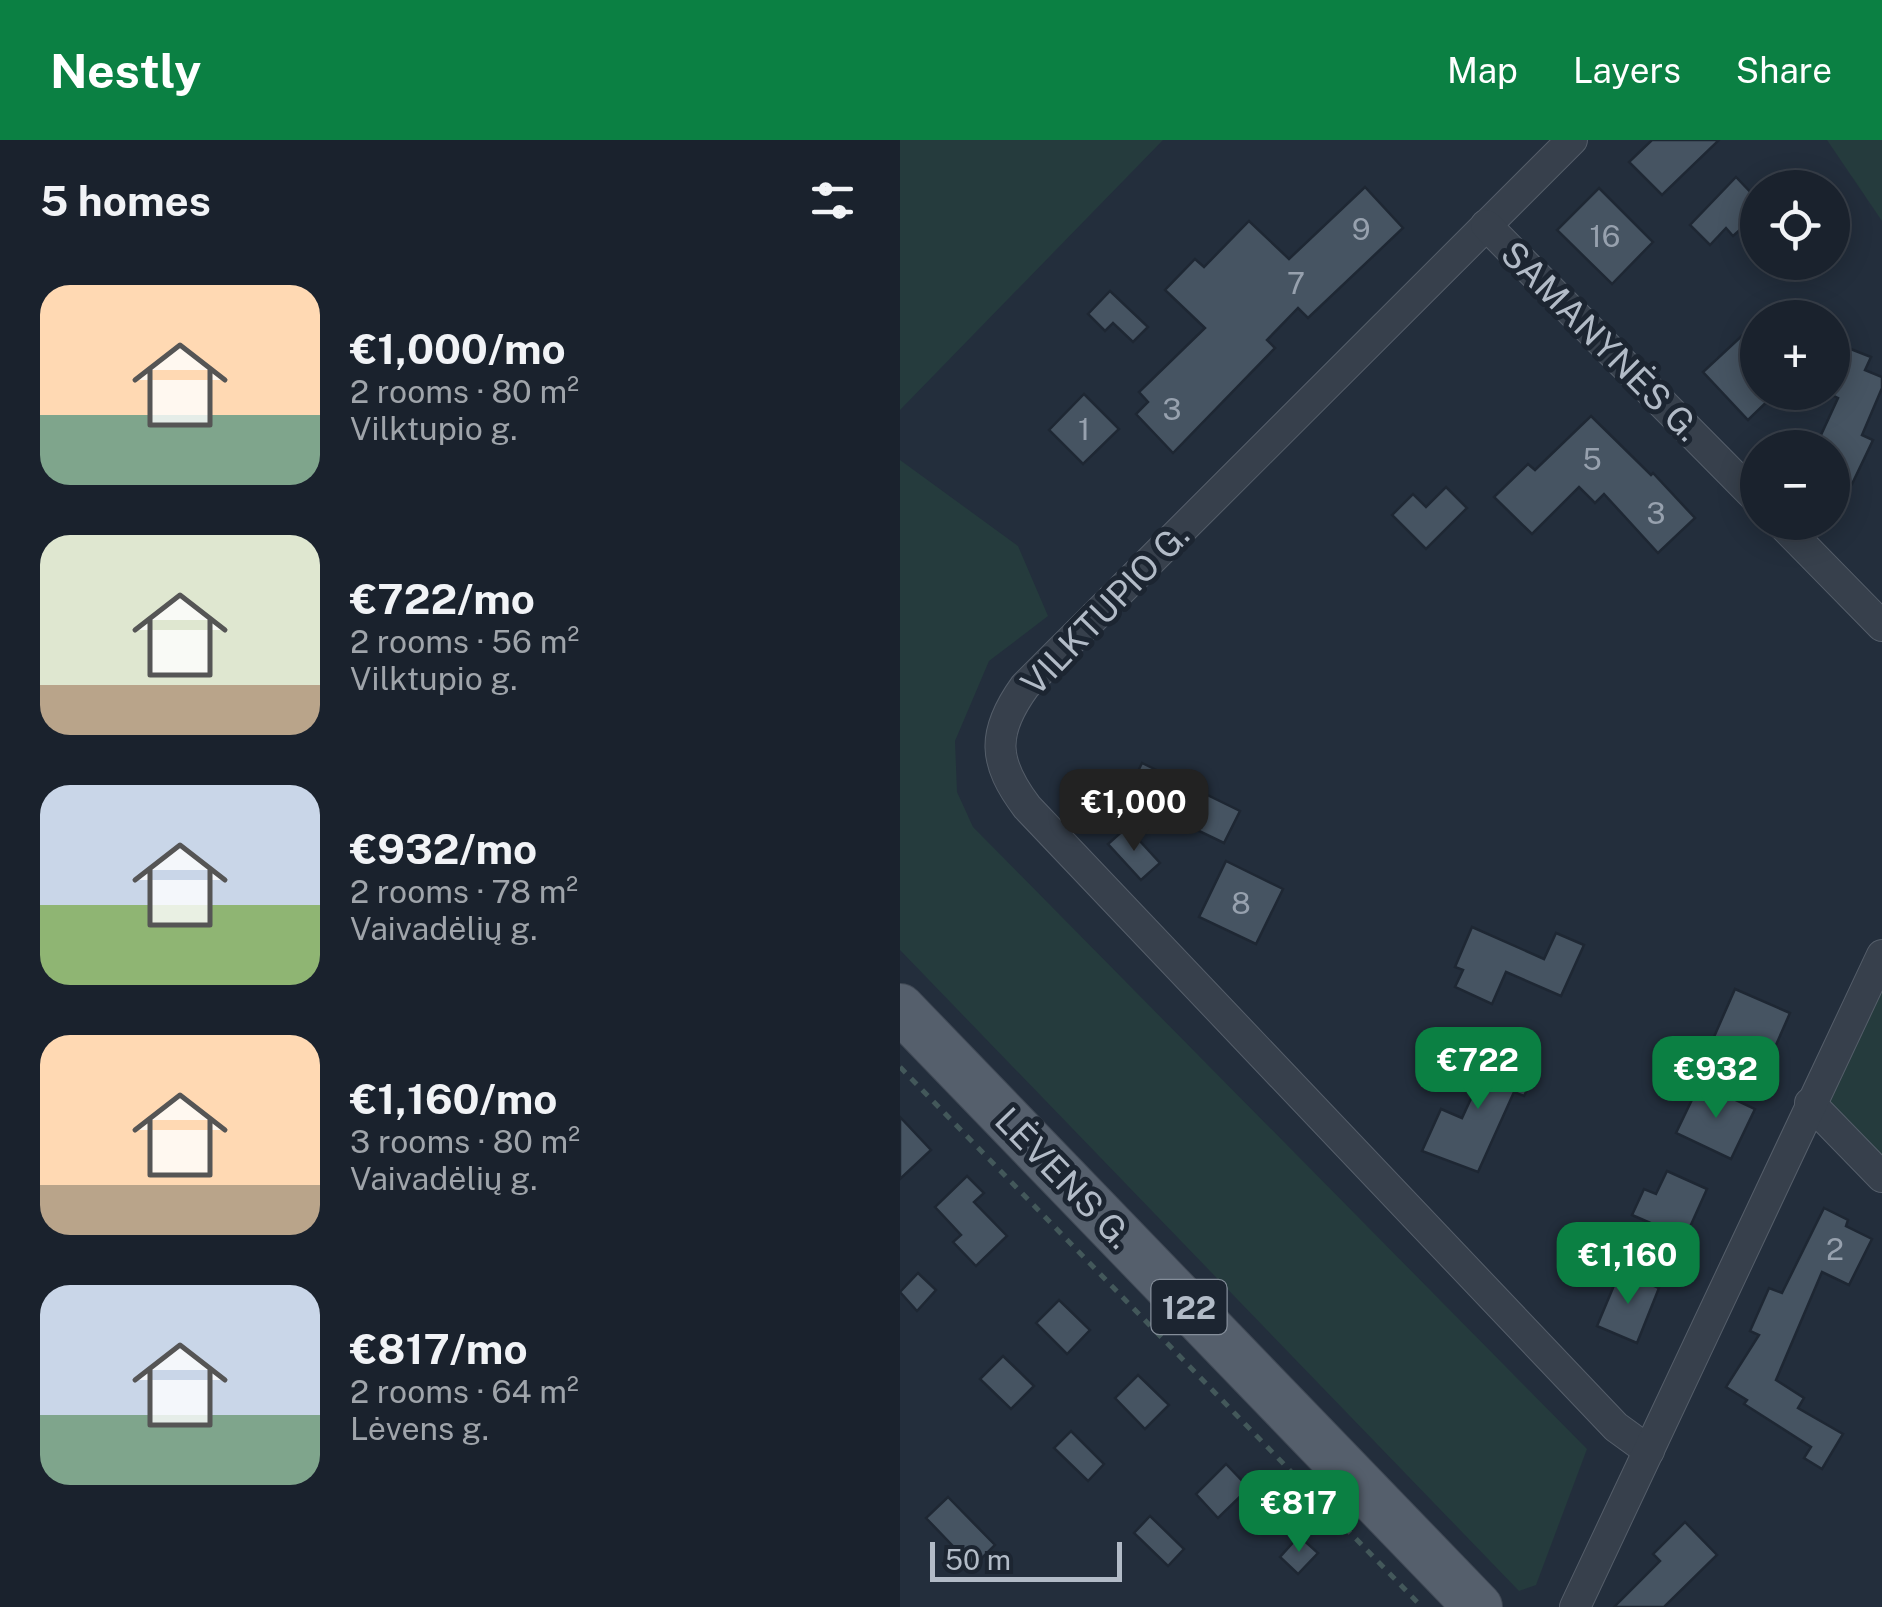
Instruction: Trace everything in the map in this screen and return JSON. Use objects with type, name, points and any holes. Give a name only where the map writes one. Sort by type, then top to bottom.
[{"type":"main road","name":"LĖVENS G.","points":[[900,1008],[1448,1602]]},
{"type":"street","name":"VILKTUPIO G.","points":[[1572,140],[1026,686],[1010,707],[1001,732],[1000,758],[1008,783],[1027,808],[1616,1428],[1649,1451]]},
{"type":"street","name":"SAMANYNĖS G.","points":[[1486,226],[1740,482]]},
{"type":"street","points":[[1798,540],[1882,626]]},
{"type":"street","points":[[1575,1607],[1882,955]]},
{"type":"street","points":[[1810,1103],[1882,1178]]},
{"type":"path","points":[[900,1067],[1448,1602]]},
{"type":"green space","points":[[900,140],[1163,140],[900,410]]},
{"type":"green space","points":[[1827,140],[1882,140],[1882,221],[1850,170]]},
{"type":"green space","points":[[900,460],[1018,546],[1048,616],[989,661],[955,741],[957,792],[973,827],[1587,1449],[1536,1585],[1519,1591],[900,950]]},
{"type":"green space","points":[[1882,955],[1882,1177],[1810,1103]]},
{"type":"building","points":[[1652,140],[1719,140],[1662,195],[1629,162]]},
{"type":"building","points":[[1736,177],[1740,181],[1740,230],[1733,236],[1726,228],[1710,245],[1690,225]]},
{"type":"building","points":[[1365,187],[1403,228],[1308,318],[1298,308],[1267,340],[1275,348],[1173,453],[1136,414],[1148,402],[1139,392],[1205,328],[1165,290],[1195,259],[1204,267],[1249,221],[1289,259]]},
{"type":"building","points":[[1599,188],[1653,242],[1612,284],[1557,230]]},
{"type":"building","points":[[1110,291],[1148,327],[1133,342],[1113,323],[1105,331],[1088,314]]},
{"type":"building","points":[[1740,338],[1740,410],[1758,410],[1748,420],[1703,372]]},
{"type":"building","points":[[1850,349],[1871,357],[1865,370],[1882,377],[1882,388],[1862,435],[1873,440],[1852,484],[1850,430],[1823,430],[1832,410],[1850,410]]},
{"type":"building","points":[[1084,394],[1119,429],[1083,464],[1049,430]]},
{"type":"building","points":[[1591,416],[1695,518],[1658,553],[1604,494],[1595,503],[1579,487],[1532,534],[1494,497],[1528,464],[1535,470]]},
{"type":"building","points":[[1446,487],[1467,508],[1426,549],[1392,515],[1413,494],[1426,507]]},
{"type":"building","points":[[1142,763],[1240,811],[1224,843],[1126,796]]},
{"type":"building","points":[[1127,827],[1160,863],[1141,880],[1108,844]]},
{"type":"building","points":[[1226,861],[1283,889],[1256,944],[1199,917]]},
{"type":"building","points":[[1472,927],[1544,959],[1556,933],[1584,945],[1561,996],[1506,972],[1492,1004],[1455,987],[1463,970],[1455,967]]},
{"type":"building","points":[[1735,989],[1790,1013],[1765,1070],[1710,1046]]},
{"type":"building","points":[[1475,1047],[1535,1074],[1524,1096],[1514,1092],[1478,1172],[1422,1151],[1441,1109],[1462,1118],[1481,1077],[1465,1070]]},
{"type":"building","points":[[1700,1083],[1755,1109],[1731,1159],[1676,1133]]},
{"type":"building","points":[[900,1117],[931,1150],[900,1179]]},
{"type":"building","points":[[1667,1171],[1707,1189],[1685,1238],[1632,1215],[1644,1189],[1656,1194]]},
{"type":"building","points":[[967,1176],[984,1193],[974,1202],[1007,1236],[976,1266],[953,1242],[961,1235],[935,1207]]},
{"type":"building","points":[[1824,1208],[1848,1220],[1846,1226],[1872,1239],[1849,1285],[1822,1272],[1776,1380],[1804,1398],[1798,1408],[1843,1434],[1822,1469],[1804,1458],[1811,1447],[1744,1404],[1747,1400],[1726,1387],[1759,1335],[1750,1331],[1769,1288],[1782,1293]]},
{"type":"building","points":[[1620,1271],[1659,1288],[1637,1343],[1597,1326]]},
{"type":"building","points":[[918,1273],[936,1290],[917,1311],[900,1292]]},
{"type":"building","points":[[1059,1300],[1090,1330],[1067,1354],[1036,1323]]},
{"type":"building","points":[[1003,1356],[1034,1386],[1011,1409],[980,1379]]},
{"type":"building","points":[[1138,1375],[1169,1405],[1145,1429],[1115,1398]]},
{"type":"building","points":[[1071,1431],[1104,1464],[1088,1481],[1054,1448]]},
{"type":"building","points":[[1226,1464],[1249,1488],[1218,1518],[1196,1494]]},
{"type":"building","points":[[948,1497],[995,1545],[973,1567],[926,1518]]},
{"type":"building","points":[[1150,1516],[1184,1549],[1168,1566],[1134,1533]]},
{"type":"building","points":[[1685,1522],[1717,1555],[1664,1607],[1614,1607],[1660,1561],[1653,1554]]},
{"type":"building","points":[[1299,1536],[1318,1553],[1298,1574],[1280,1557]]}]
